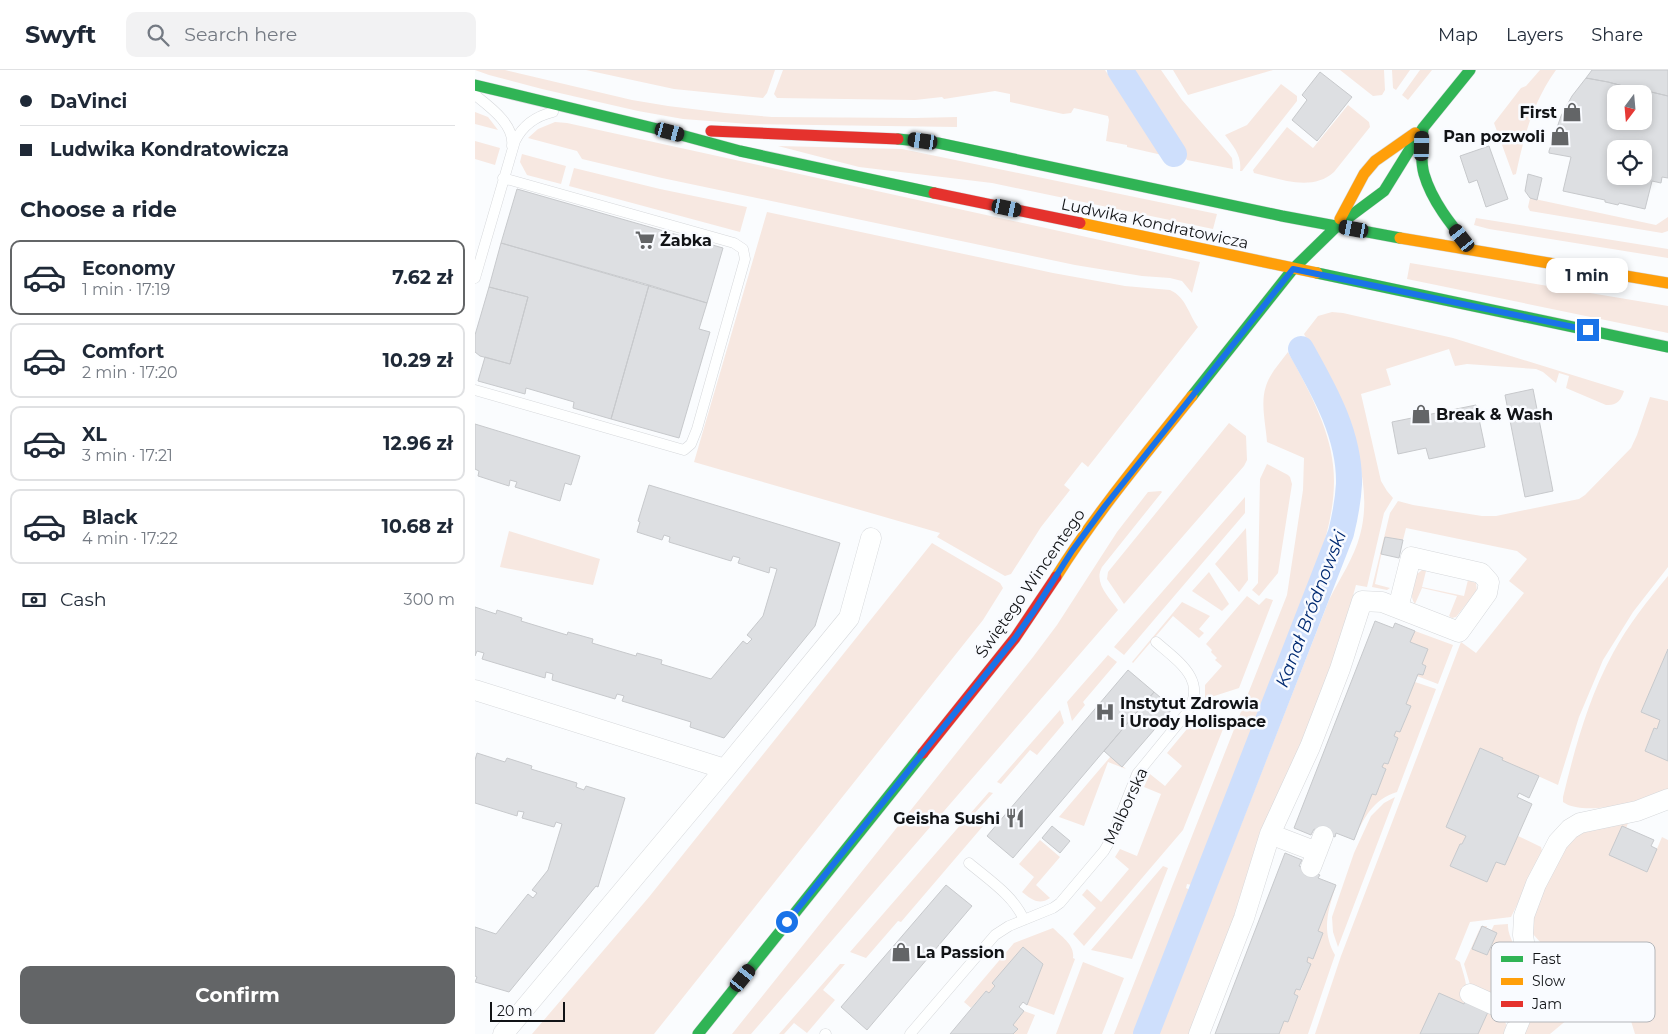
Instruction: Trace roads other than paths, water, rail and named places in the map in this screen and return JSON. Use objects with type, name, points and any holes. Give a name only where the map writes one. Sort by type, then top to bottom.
[{"type":"main road","name":"Świętego Wincentego","points":[[698,1034],[1015,638],[1072,551],[1105,506],[1293,269],[1337,226],[1384,191],[1423,128],[1470,70]]},
{"type":"main road","name":"Ludwika Kondratowicza","points":[[475,85],[819,169],[1668,347]]},
{"type":"main road","name":"Ludwika Kondratowicza","points":[[638,124],[707,131],[903,139],[939,143],[1255,210],[1417,242],[1471,249],[1668,282]]},
{"type":"main road","name":"Świętego Wincentego","points":[[1337,226],[1364,174],[1375,161],[1423,128]]},
{"type":"main road","points":[[1423,128],[1422,165],[1429,186],[1440,207],[1471,249]]},
{"type":"street","points":[[503,1034],[849,618],[871,538]]},
{"type":"street","points":[[1199,1034],[1244,918],[1270,834],[1310,747],[1340,669],[1362,601],[1382,602],[1459,632],[1487,593],[1489,582],[1481,573],[1411,557],[1398,608]]},
{"type":"street","points":[[475,690],[725,769]]},
{"type":"street","points":[[1524,942],[1524,916],[1532,894],[1555,846],[1565,833],[1575,826],[1594,819],[1637,811],[1668,799]]},
{"type":"street","points":[[1270,834],[1317,852]]},
{"type":"street","points":[[1471,994],[1491,1007]]},
{"type":"lane","points":[[475,95],[507,127],[512,137],[512,147]]},
{"type":"lane","points":[[475,278],[512,147],[521,131],[540,116],[557,111],[579,111]]},
{"type":"lane","points":[[475,390],[684,450],[691,444],[697,429],[745,259],[743,249],[734,243],[503,178]]},
{"type":"lane","name":"Malborska","points":[[910,1034],[992,938],[1004,928],[1053,908],[1060,903],[1104,852],[1137,774],[1191,706],[1195,692],[1186,668],[1156,642]]},
{"type":"lane","points":[[969,863],[1010,898],[1018,907],[1024,920]]},
{"type":"waterway","name":"Kanał Bródnowski","points":[[1120,70],[1174,154]]},
{"type":"waterway","name":"Kanał Bródnowski","points":[[1146,1034],[1341,533],[1349,484],[1345,448],[1327,397],[1301,349]]},
{"type":"place","name":"First","points":[[1572,112]]},
{"type":"place","name":"Pan pozwoli","points":[[1560,136]]},
{"type":"place","name":"Żabka","points":[[645,240]]},
{"type":"place","name":"Break & Wash","points":[[1421,414]]},
{"type":"place","name":"Instytut Zdrowia i Urody Holispace","points":[[1105,712]]},
{"type":"place","name":"Geisha Sushi","points":[[1015,818]]},
{"type":"place","name":"La Passion","points":[[901,952]]}]
